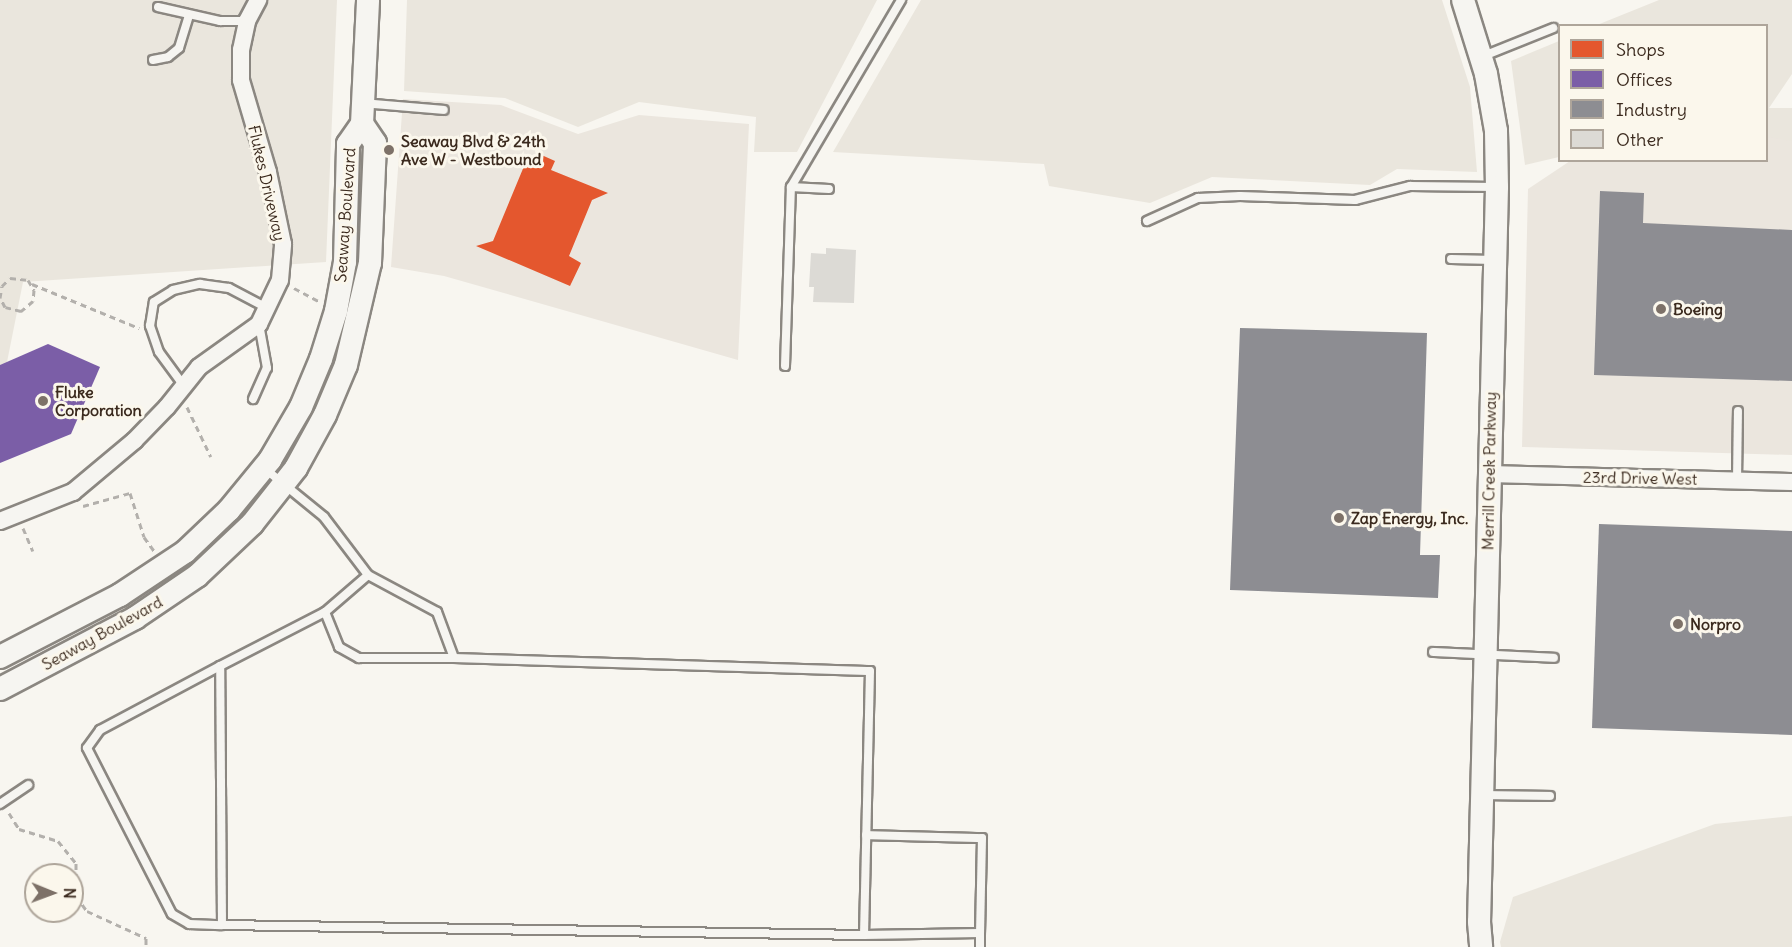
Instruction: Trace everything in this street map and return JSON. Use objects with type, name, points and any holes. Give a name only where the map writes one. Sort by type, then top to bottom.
[{"type":"street","name":"Flukes Driveway","points":[[0,521],[73,492],[134,441],[200,367],[259,324],[267,308],[280,280],[283,244],[268,172],[242,80],[241,50],[247,21],[258,0]]},
{"type":"street","name":"Seaway Boulevard","points":[[0,657],[120,596],[185,552],[229,510],[264,467],[301,407],[321,359],[336,311],[345,262],[348,144],[362,113],[368,0]]},
{"type":"street","name":"Merrill Creek Parkway","points":[[1463,0],[1481,57],[1496,131],[1497,187],[1488,474],[1479,922],[1481,947]]},
{"type":"street","name":"Seaway Boulevard","points":[[0,689],[135,618],[197,576],[252,524],[296,468],[325,415],[346,365],[358,322],[370,262],[375,143],[362,113]]},
{"type":"street","name":"23rd Drive West","points":[[1488,474],[1792,482]]},
{"type":"lane","points":[[785,366],[791,187],[901,0]]},
{"type":"lane","points":[[158,7],[220,21],[247,21]]},
{"type":"lane","points":[[153,60],[168,57],[179,48],[189,15]]},
{"type":"lane","points":[[1481,57],[1553,28]]},
{"type":"lane","points":[[362,113],[444,110]]},
{"type":"lane","points":[[1147,221],[1198,198],[1240,196],[1355,200],[1410,186],[1497,187]]},
{"type":"lane","points":[[791,187],[829,189]]},
{"type":"lane","points":[[1450,259],[1494,260]]},
{"type":"lane","points":[[179,391],[159,352],[150,326],[154,302],[173,290],[200,284],[229,288],[267,308]]},
{"type":"lane","points":[[253,399],[267,368],[259,324]]},
{"type":"lane","points":[[1737,480],[1738,411]]},
{"type":"lane","points":[[264,467],[324,517],[368,575],[436,612],[454,658]]},
{"type":"lane","points":[[368,575],[325,612],[100,730],[87,748],[172,914],[189,924],[864,935],[980,933]]},
{"type":"lane","points":[[325,612],[339,647],[359,658],[454,658],[870,671],[864,935]]},
{"type":"lane","points":[[1433,652],[1554,658]]},
{"type":"lane","points":[[220,666],[222,925]]},
{"type":"lane","points":[[1,803],[28,785]]},
{"type":"lane","points":[[1482,795],[1550,796]]},
{"type":"lane","points":[[866,835],[981,838],[980,947]]},
{"type":"path","points":[[32,284],[35,296],[26,309],[10,310],[0,297],[2,286],[10,278],[22,277],[32,284],[136,328],[150,326]]},
{"type":"path","points":[[280,280],[336,311]]},
{"type":"path","points":[[179,391],[211,457]]},
{"type":"path","points":[[78,507],[130,492],[144,537],[166,567]]},
{"type":"path","points":[[1,803],[18,829],[58,841],[76,863],[76,896],[87,911],[146,938],[146,947]]},
{"type":"shaded area","points":[[0,0],[337,0],[326,262],[23,282],[0,397]]},
{"type":"shaded area","points":[[407,0],[877,0],[797,152],[754,152],[756,117],[639,102],[578,127],[505,98],[404,91]]},
{"type":"shaded area","points":[[921,0],[1442,0],[1470,87],[1477,172],[1397,169],[1370,185],[1212,177],[1150,203],[1049,186],[1044,164],[833,152]]},
{"type":"shaded area","points":[[1659,0],[1792,0],[1792,74],[1769,108],[1792,108],[1792,141],[1768,137],[1768,24],[1599,24]]},
{"type":"shaded area","points":[[1558,41],[1558,157],[1525,165],[1511,61]]},
{"type":"shaded area","points":[[403,99],[501,105],[578,134],[639,115],[749,124],[738,360],[444,276],[391,267]]},
{"type":"shaded area","points":[[1768,131],[1792,136],[1792,455],[1522,447],[1528,189],[1568,162],[1768,162]]},
{"type":"shaded area","points":[[1792,816],[1792,947],[1501,947],[1500,942],[1513,897],[1715,824]]},
{"type":"building: Shops","points":[[537,153],[555,161],[551,170],[608,193],[592,200],[569,256],[581,263],[570,286],[476,246],[493,241],[527,159],[533,162]]},
{"type":"building: Offices","name":"Fluke Corporation","points":[[48,344],[100,367],[71,434],[0,463],[0,365]]},
{"type":"building: Industry","points":[[1600,191],[1644,193],[1643,223],[1792,230],[1792,381],[1594,375]]},
{"type":"building: Industry","points":[[1240,328],[1427,333],[1420,555],[1440,555],[1438,598],[1230,590]]},
{"type":"building: Industry","points":[[1599,524],[1792,531],[1792,735],[1592,728]]},
{"type":"building: Other","points":[[826,248],[856,250],[854,303],[813,302],[814,287],[809,287],[811,253],[826,254]]},
{"type":"place","name":"Seaway Blvd & 24th Ave W - Westbound","points":[[389,150]]},
{"type":"place","name":"Boeing","points":[[1661,309]]},
{"type":"place","name":"Fluke Corporation","points":[[43,401]]},
{"type":"place","name":"Zap Energy, Inc.","points":[[1339,518]]},
{"type":"place","name":"Norpro","points":[[1678,624]]}]
